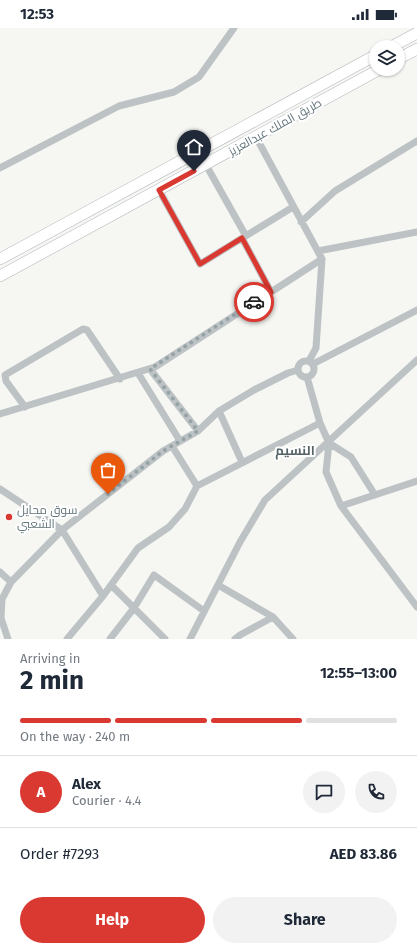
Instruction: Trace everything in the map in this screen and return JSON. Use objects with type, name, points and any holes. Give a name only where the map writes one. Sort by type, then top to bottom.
[{"type":"main road","points":[[404,40],[417,33]]},
{"type":"main road","points":[[405,55],[417,48]]},
{"type":"main road","name":"طريق الملك عبدالعزيز","points":[[0,259],[369,59]]},
{"type":"main road","name":"طريق الملك عبدالعزيز","points":[[0,276],[369,75]]},
{"type":"street","points":[[0,168],[119,106],[174,92],[199,77],[234,28]]},
{"type":"street","points":[[256,138],[322,259],[316,348],[311,363],[314,371],[307,377]]},
{"type":"street","points":[[302,222],[335,192],[417,141]]},
{"type":"street","points":[[206,165],[271,292]]},
{"type":"street","points":[[159,190],[200,264],[293,207]]},
{"type":"street","points":[[318,251],[417,232]]},
{"type":"street","points":[[0,414],[150,369],[322,259]]},
{"type":"street","points":[[298,370],[301,363],[311,363],[417,310]]},
{"type":"street","points":[[25,407],[6,382],[5,375],[83,329],[87,330],[120,379]]},
{"type":"street","points":[[190,639],[265,500],[329,443],[417,360]]},
{"type":"street","points":[[150,369],[198,431]]},
{"type":"street","points":[[298,370],[301,375],[307,377]]},
{"type":"street","points":[[8,639],[1,618],[2,599],[11,582],[62,530],[172,446],[198,431],[219,411],[254,390],[288,373],[298,370]]},
{"type":"street","points":[[138,373],[180,441]]},
{"type":"street","points":[[307,377],[320,423],[329,443],[326,472],[341,506],[417,607]]},
{"type":"street","points":[[219,411],[242,462]]},
{"type":"street","points":[[0,418],[10,412]]},
{"type":"street","points":[[67,639],[112,586],[123,567],[138,548],[169,526],[185,509],[197,486],[320,423]]},
{"type":"street","points":[[329,443],[351,458],[375,495]]},
{"type":"street","points":[[172,446],[197,486]]},
{"type":"street","points":[[341,506],[417,483]]},
{"type":"street","points":[[0,488],[62,530],[103,596]]},
{"type":"street","points":[[0,572],[11,582]]},
{"type":"street","points":[[110,639],[134,608],[154,576],[204,611]]},
{"type":"street","points":[[218,585],[273,617],[293,639]]},
{"type":"street","points":[[112,586],[166,639]]},
{"type":"street","points":[[235,639],[273,617]]},
{"type":"way so far","points":[[108,494],[163,451],[198,431],[150,369],[254,302]]},
{"type":"place","name":"سوق محايل الشعبي","points":[[9,517]]},
{"type":"district","name":"النسيم","points":[[295,450]]},
{"type":"route","points":[[194,171],[159,190],[200,264],[242,238],[271,292],[254,302]]}]
